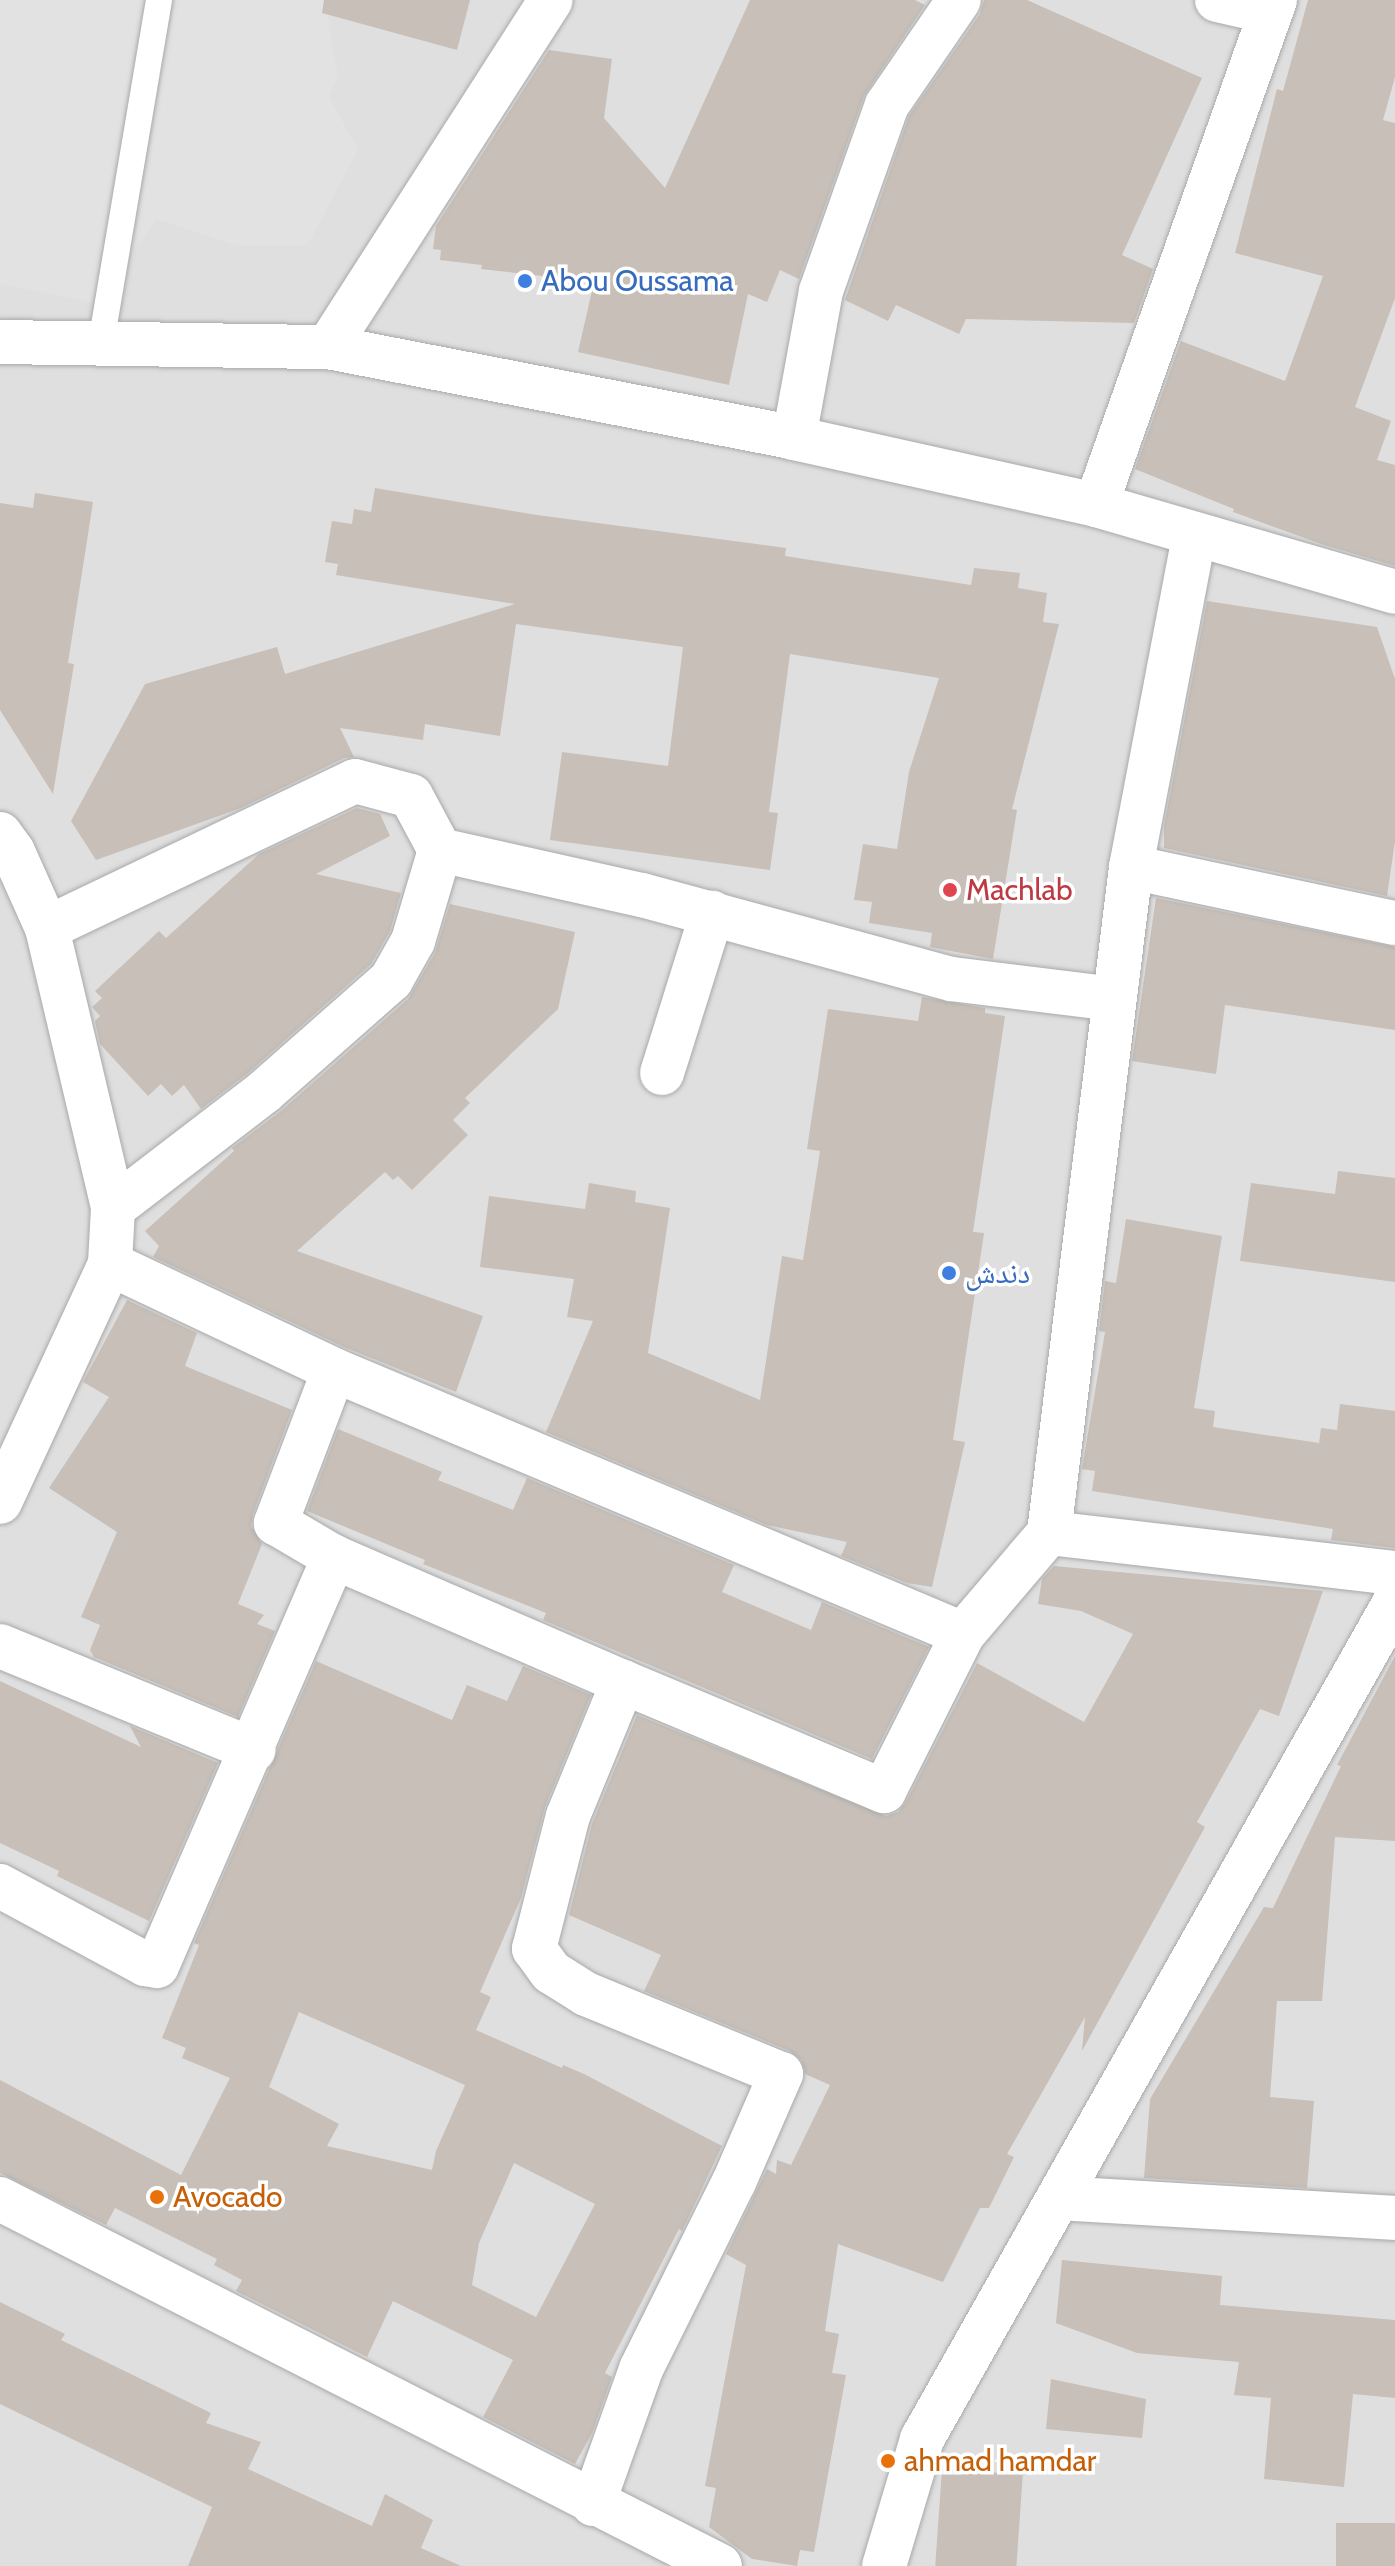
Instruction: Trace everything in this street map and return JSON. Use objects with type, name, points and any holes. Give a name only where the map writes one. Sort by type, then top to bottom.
[{"type":"street","points":[[328,347],[551,0]]},
{"type":"street","points":[[794,438],[821,291],[887,105],[959,0]]},
{"type":"street","points":[[1096,505],[1273,6],[1217,0]]},
{"type":"street","points":[[0,342],[328,347],[794,438],[1096,505],[1395,592]]},
{"type":"street","points":[[334,1370],[276,1523],[334,1557],[884,1791],[963,1634],[1049,1533],[1131,867],[1194,536]]},
{"type":"street","points":[[47,928],[355,781],[411,796],[440,850],[413,941],[391,980],[264,1092],[113,1208]]},
{"type":"street","points":[[0,834],[13,852],[47,928],[113,1208],[110,1264],[0,1502]]},
{"type":"street","points":[[440,850],[712,913],[952,979],[1114,999]]},
{"type":"street","points":[[1131,867],[1395,923]]},
{"type":"street","points":[[662,1073],[712,913]]},
{"type":"street","points":[[110,1264],[334,1370],[963,1634]]},
{"type":"street","points":[[884,2566],[922,2439],[1394,1599],[1049,1533]]},
{"type":"street","points":[[0,1886],[145,1964],[157,1966],[334,1557]]},
{"type":"street","points":[[0,1646],[253,1750]]},
{"type":"street","points":[[593,2504],[641,2369],[734,2182],[781,2074],[586,1994],[551,1972],[534,1949],[568,1816],[623,1682]]},
{"type":"street","points":[[1059,2198],[1395,2218]]},
{"type":"street","points":[[0,2199],[593,2504],[720,2566]]},
{"type":"lane","points":[[101,343],[159,0]]},
{"type":"shaded area","points":[[0,0],[1395,0],[1395,2566],[0,2566]]},
{"type":"shaded area","points":[[0,0],[325,0],[338,77],[329,96],[358,150],[307,246],[236,245],[157,219],[95,303],[0,284]]},
{"type":"building","points":[[324,0],[470,0],[457,50],[322,13]]},
{"type":"building","points":[[750,0],[915,0],[925,5],[864,96],[799,279],[780,270],[767,302],[748,294],[729,385],[578,352],[594,282],[481,269],[482,265],[440,260],[441,250],[433,249],[436,226],[549,50],[612,59],[604,118],[665,188]]},
{"type":"building","points":[[984,0],[1027,0],[1202,78],[1122,255],[1153,269],[1134,323],[966,319],[959,334],[896,305],[888,321],[845,300],[909,116],[980,14]]},
{"type":"building","points":[[1308,0],[1395,0],[1395,77],[1383,120],[1395,123],[1395,298],[1355,407],[1391,421],[1377,460],[1395,465],[1395,566],[1321,544],[1233,512],[1234,509],[1135,469],[1181,341],[1285,381],[1323,276],[1235,253],[1277,89],[1283,91]]},
{"type":"building","points":[[375,488],[537,515],[786,548],[785,556],[971,585],[974,568],[1020,573],[1018,588],[1047,593],[1043,622],[1059,624],[1012,809],[1017,810],[993,959],[930,947],[932,933],[869,923],[872,902],[854,900],[863,844],[897,849],[909,772],[939,678],[790,654],[769,812],[778,813],[770,870],[550,840],[562,752],[668,766],[683,647],[516,624],[500,736],[425,724],[423,740],[340,728],[354,757],[344,758],[241,808],[96,860],[71,821],[145,684],[277,647],[285,674],[515,604],[336,575],[338,564],[325,562],[332,521],[352,524],[354,509],[371,512]]},
{"type":"building","points":[[35,493],[93,502],[68,663],[74,664],[53,794],[0,710],[0,503],[33,508]]},
{"type":"building","points":[[1207,601],[1377,627],[1395,679],[1395,841],[1387,896],[1164,848],[1164,826]]},
{"type":"building","points":[[357,808],[380,814],[390,836],[316,874],[401,893],[390,931],[371,964],[248,1073],[201,1109],[184,1085],[172,1096],[161,1084],[148,1096],[100,1044],[95,1021],[100,1016],[92,1007],[102,998],[95,991],[159,931],[166,938],[259,854]]},
{"type":"building","points":[[1156,898],[1395,947],[1395,1030],[1225,1005],[1216,1074],[1132,1061]]},
{"type":"building","points":[[450,904],[575,932],[558,1009],[465,1098],[470,1103],[453,1120],[468,1135],[412,1190],[398,1176],[393,1180],[385,1172],[297,1251],[483,1316],[456,1392],[344,1347],[153,1257],[159,1246],[145,1231],[234,1151],[232,1148],[281,1111],[408,999],[435,953]]},
{"type":"building","points":[[922,997],[985,1008],[985,1013],[1005,1016],[973,1232],[984,1233],[953,1440],[965,1442],[932,1587],[907,1583],[841,1556],[847,1542],[767,1525],[546,1432],[593,1321],[567,1317],[574,1279],[480,1267],[489,1196],[585,1209],[589,1183],[636,1191],[635,1202],[670,1208],[648,1353],[760,1400],[782,1256],[803,1260],[820,1151],[807,1149],[828,1009],[918,1021]]},
{"type":"building","points":[[1338,1171],[1395,1178],[1395,1282],[1240,1261],[1251,1183],[1335,1194]]},
{"type":"building","points":[[1126,1219],[1222,1236],[1194,1408],[1215,1411],[1213,1427],[1319,1443],[1321,1428],[1337,1430],[1340,1404],[1395,1411],[1395,1548],[1331,1540],[1333,1529],[1092,1491],[1095,1471],[1082,1469],[1105,1332],[1099,1331],[1105,1281],[1116,1283]]},
{"type":"building","points":[[127,1300],[197,1333],[185,1366],[292,1410],[253,1514],[251,1526],[262,1544],[238,1604],[264,1615],[257,1624],[275,1631],[238,1717],[94,1657],[90,1650],[100,1625],[81,1617],[117,1532],[49,1488],[109,1397],[83,1382]]},
{"type":"building","points":[[338,1429],[442,1472],[438,1480],[513,1510],[527,1478],[734,1565],[722,1592],[811,1630],[822,1602],[929,1647],[872,1759],[543,1620],[546,1613],[423,1564],[425,1560],[307,1511]]},
{"type":"building","points":[[1054,1566],[1323,1591],[1279,1716],[1260,1709],[1197,1822],[1205,1827],[1082,2051],[1085,2017],[1007,2154],[1014,2157],[989,2208],[980,2208],[943,2282],[838,2244],[825,2331],[839,2334],[832,2373],[846,2375],[814,2552],[800,2550],[797,2566],[752,2559],[709,2527],[716,2488],[705,2486],[746,2265],[726,2254],[767,2169],[776,2174],[777,2160],[791,2165],[830,2085],[805,2074],[801,2060],[790,2051],[644,1991],[661,1955],[569,1915],[592,1824],[637,1715],[886,1816],[898,1812],[906,1802],[977,1663],[1084,1722],[1133,1634],[1081,1611],[1038,1604],[1042,1579]]},
{"type":"building","points":[[1395,1656],[1395,1841],[1335,1837],[1322,2001],[1277,2001],[1270,2097],[1314,2101],[1307,2188],[1144,2178],[1150,2099],[1264,1907],[1273,1908],[1341,1766],[1337,1765]]},
{"type":"building","points":[[316,1661],[452,1720],[467,1685],[507,1701],[523,1666],[591,1695],[545,1807],[521,1898],[480,1992],[491,1997],[476,2030],[562,2068],[563,2065],[584,2074],[722,2146],[682,2231],[679,2229],[605,2373],[612,2377],[592,2433],[575,2464],[483,2417],[513,2360],[393,2301],[367,2357],[236,2291],[242,2280],[214,2265],[217,2259],[115,2208],[106,2225],[0,2173],[0,2080],[181,2175],[230,2078],[182,2058],[186,2048],[162,2038],[199,1945],[194,1943]],"holes":[[[299,2012],[465,2085],[436,2151],[432,2170],[327,2146],[339,2124],[269,2087]],[[514,2163],[595,2204],[536,2317],[472,2285],[479,2243]]]},
{"type":"building","points":[[0,1681],[141,1747],[130,1726],[218,1763],[149,1921],[57,1876],[59,1871],[0,1843]]},
{"type":"building","points":[[1062,2260],[1222,2276],[1220,2305],[1395,2320],[1395,2398],[1353,2394],[1344,2487],[1264,2479],[1271,2398],[1234,2395],[1239,2362],[1137,2353],[1056,2323]]},
{"type":"building","points":[[0,2302],[65,2334],[61,2340],[211,2413],[206,2423],[261,2442],[248,2469],[372,2526],[385,2494],[433,2520],[421,2548],[461,2566],[188,2566],[212,2507],[0,2404]]},
{"type":"building","points":[[1051,2379],[1146,2399],[1142,2438],[1046,2429]]},
{"type":"building","points":[[942,2469],[1023,2475],[1016,2566],[935,2566]]},
{"type":"building","points":[[1336,2523],[1395,2523],[1395,2566],[1336,2566]]},
{"type":"place","name":"Abou Oussama","points":[[525,281]]},
{"type":"place","name":"Machlab","points":[[950,890]]},
{"type":"place","name":"دندش","points":[[949,1273]]},
{"type":"place","name":"Avocado","points":[[157,2197]]},
{"type":"place","name":"ahmad hamdar","points":[[888,2461]]}]
